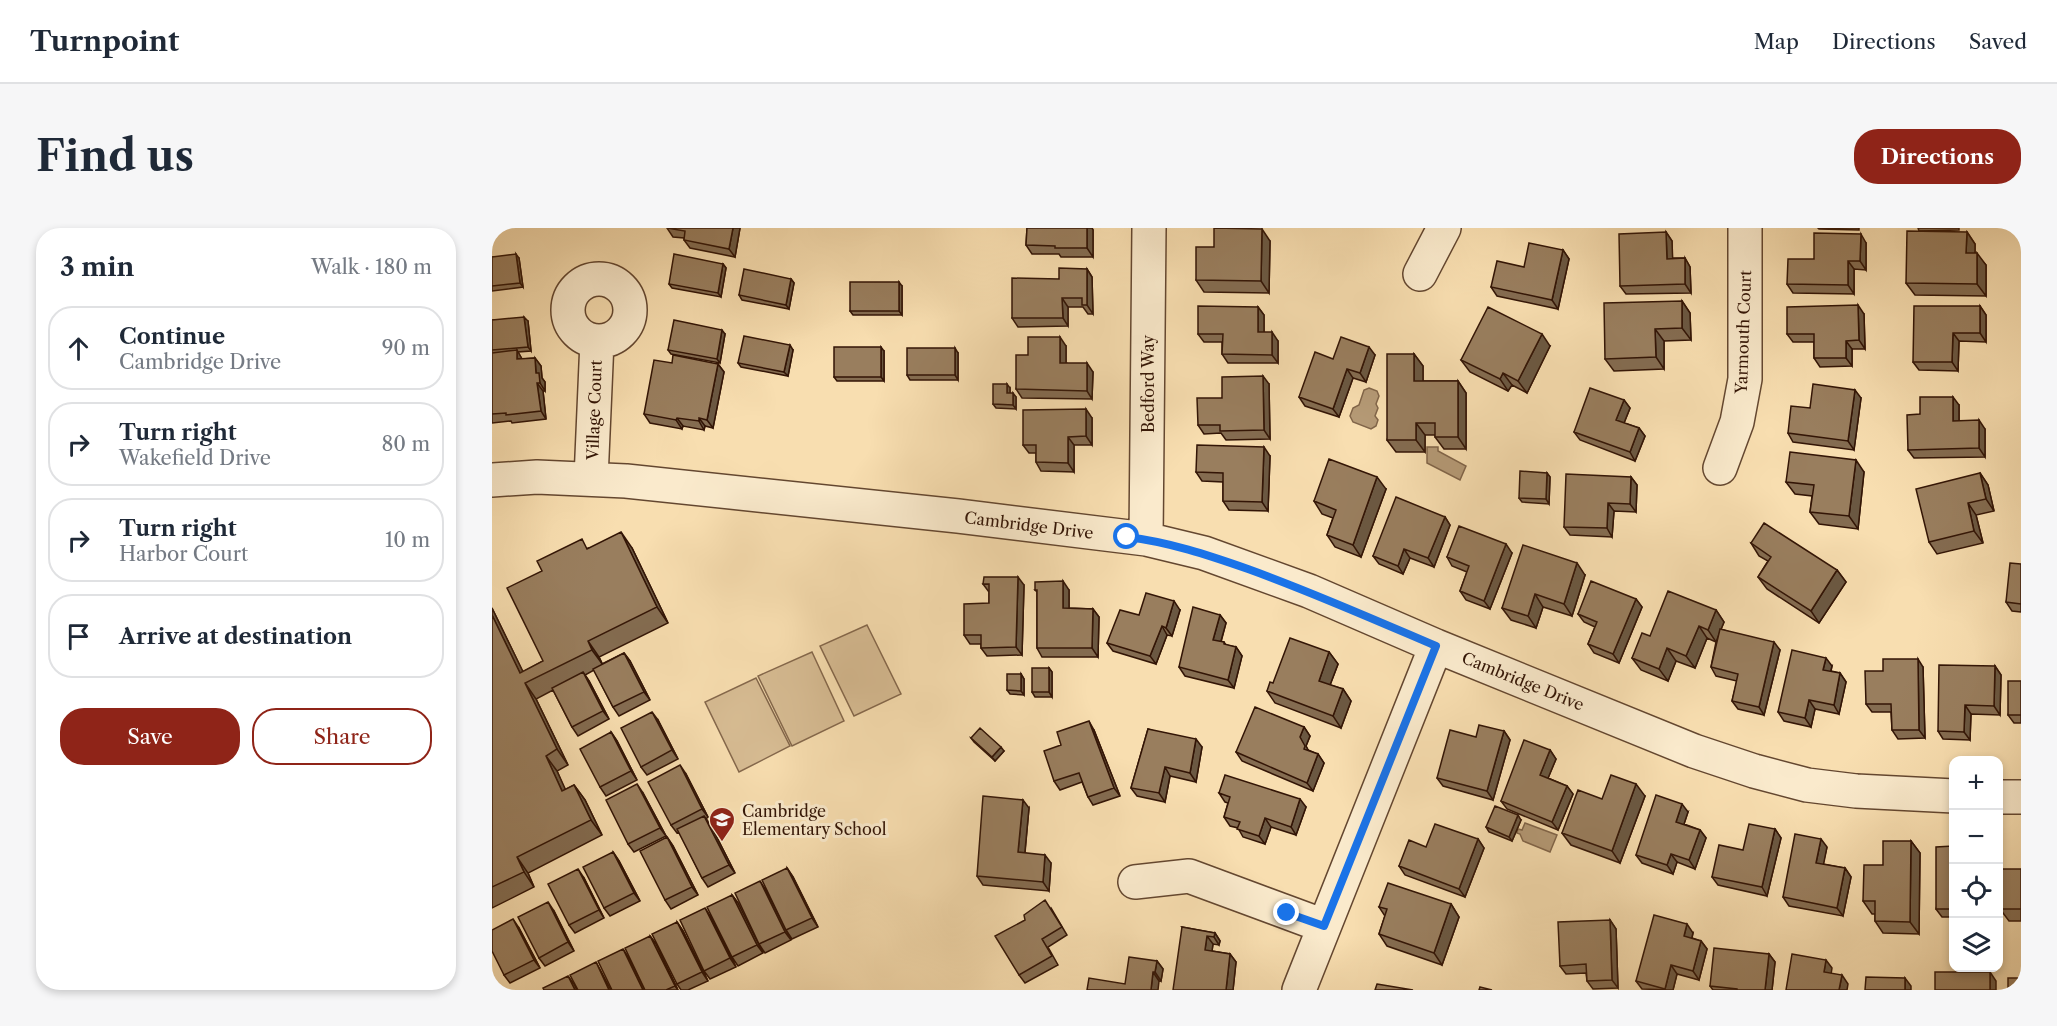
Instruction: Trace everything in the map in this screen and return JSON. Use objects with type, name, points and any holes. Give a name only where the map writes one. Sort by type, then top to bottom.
[{"type":"street","name":"Bedford Way","points":[[1146,539],[1149,228]]},
{"type":"street","points":[[1420,274],[1444,228]]},
{"type":"street","name":"Yarmouth Court","points":[[1720,468],[1737,422],[1744,379],[1745,228]]},
{"type":"street","name":"Village Court","points":[[591,479],[597,341]]},
{"type":"street","name":"Cambridge Drive","points":[[492,480],[537,477],[626,480],[1146,539],[1204,553],[1309,591],[1436,646],[1694,751],[1754,771],[1807,785],[1856,791],[1949,796]]},
{"type":"street","points":[[1299,990],[1436,646]]},
{"type":"street","points":[[2003,797],[2021,797]]},
{"type":"street","points":[[1135,882],[1189,876],[1324,926]]},
{"type":"shaded area","points":[[1369,388],[1377,391],[1379,396],[1375,416],[1378,420],[1376,426],[1371,429],[1353,422],[1350,416],[1353,408],[1359,405],[1364,390]]},
{"type":"shaded area","points":[[1427,447],[1438,447],[1438,451],[1466,466],[1460,480],[1427,463]]},
{"type":"shaded area","points":[[867,625],[901,694],[854,716],[820,646]]},
{"type":"shaded area","points":[[812,652],[844,721],[792,746],[758,676]]},
{"type":"shaded area","points":[[756,678],[790,746],[739,772],[705,702]]},
{"type":"shaded area","points":[[1525,823],[1557,835],[1550,852],[1523,841],[1517,833],[1518,829],[1522,830]]},
{"type":"building","points":[[667,228],[733,228],[729,249],[684,240],[685,231]]},
{"type":"building","points":[[1027,228],[1087,228],[1087,248],[1026,245]]},
{"type":"building","points":[[1214,228],[1262,229],[1261,281],[1196,280],[1196,247],[1214,247]]},
{"type":"building","points":[[1907,231],[1967,232],[1966,253],[1977,253],[1977,284],[1906,283]]},
{"type":"building","points":[[1666,232],[1667,259],[1685,258],[1685,284],[1620,286],[1619,234]]},
{"type":"building","points":[[1814,233],[1861,234],[1860,261],[1848,261],[1848,285],[1787,284],[1788,259],[1814,259]]},
{"type":"building","points":[[1529,243],[1563,250],[1552,300],[1491,287],[1497,261],[1524,267]]},
{"type":"building","points":[[516,254],[520,283],[492,286],[492,257]]},
{"type":"building","points":[[674,254],[723,264],[718,293],[669,284]]},
{"type":"building","points":[[1059,268],[1087,269],[1087,305],[1082,305],[1082,298],[1062,298],[1063,318],[1012,318],[1012,278],[1059,279]]},
{"type":"building","points":[[744,269],[791,279],[786,305],[739,295]]},
{"type":"building","points":[[850,282],[899,282],[899,311],[850,311]]},
{"type":"building","points":[[1682,301],[1682,328],[1655,329],[1656,357],[1605,359],[1604,303]]},
{"type":"building","points":[[1858,305],[1859,340],[1846,341],[1846,358],[1814,358],[1814,334],[1787,334],[1787,307]]},
{"type":"building","points":[[1198,306],[1258,307],[1258,332],[1272,332],[1272,355],[1222,354],[1223,334],[1198,334]]},
{"type":"building","points":[[1914,306],[1980,306],[1980,333],[1953,333],[1952,362],[1913,362]]},
{"type":"building","points":[[1488,307],[1542,334],[1518,381],[1503,373],[1500,379],[1461,360]]},
{"type":"building","points":[[524,317],[528,347],[492,350],[492,320]]},
{"type":"building","points":[[674,320],[722,330],[717,359],[668,350]]},
{"type":"building","points":[[744,336],[790,345],[784,372],[738,363]]},
{"type":"building","points":[[1028,337],[1060,337],[1060,363],[1087,363],[1087,391],[1016,389],[1016,355],[1028,355]]},
{"type":"building","points":[[1341,337],[1369,347],[1360,373],[1347,369],[1333,409],[1299,397],[1315,352],[1333,359]]},
{"type":"building","points":[[834,347],[881,347],[881,377],[834,377]]},
{"type":"building","points":[[907,348],[955,348],[955,375],[907,375]]},
{"type":"building","points":[[517,350],[517,359],[535,358],[536,373],[539,373],[540,383],[537,383],[541,411],[506,415],[506,413],[492,414],[492,353]]},
{"type":"building","points":[[1387,354],[1414,354],[1414,381],[1458,381],[1458,437],[1435,437],[1435,423],[1416,423],[1416,440],[1387,440]]},
{"type":"building","points":[[673,355],[718,364],[707,420],[677,418],[676,420],[644,414],[654,360],[672,363]]},
{"type":"building","points":[[1263,376],[1264,430],[1220,431],[1220,425],[1198,425],[1197,398],[1222,398],[1222,377]]},
{"type":"building","points":[[993,384],[1007,384],[1007,393],[1013,393],[1013,405],[993,404]]},
{"type":"building","points":[[1813,384],[1855,390],[1848,441],[1788,433],[1791,406],[1810,408]]},
{"type":"building","points":[[1590,388],[1624,400],[1616,420],[1639,428],[1630,452],[1574,432]]},
{"type":"building","points":[[1920,397],[1953,397],[1953,421],[1979,420],[1979,448],[1908,450],[1907,415],[1920,414]]},
{"type":"building","points":[[1086,409],[1086,436],[1068,437],[1068,463],[1036,462],[1036,445],[1023,445],[1023,410]]},
{"type":"building","points":[[1197,445],[1264,447],[1262,502],[1223,501],[1223,473],[1196,472]]},
{"type":"building","points":[[1790,452],[1856,460],[1849,516],[1810,512],[1814,485],[1786,482]]},
{"type":"building","points":[[1329,459],[1377,477],[1353,545],[1327,535],[1336,510],[1314,501]]},
{"type":"building","points":[[1520,471],[1547,473],[1546,499],[1519,498]]},
{"type":"building","points":[[1980,473],[1986,499],[1968,503],[1974,531],[1929,542],[1916,489]]},
{"type":"building","points":[[1566,474],[1631,477],[1630,504],[1608,503],[1607,528],[1564,527]]},
{"type":"building","points":[[1396,497],[1445,517],[1428,558],[1404,549],[1398,566],[1373,556]]},
{"type":"building","points":[[1764,523],[1837,570],[1811,611],[1758,577],[1771,557],[1751,543]]},
{"type":"building","points":[[1459,526],[1506,544],[1484,601],[1460,591],[1469,566],[1447,557]]},
{"type":"building","points":[[621,532],[657,607],[588,641],[592,650],[525,683],[557,749],[546,756],[562,791],[574,785],[591,820],[517,857],[524,872],[492,887],[492,615],[520,673],[543,661],[507,588],[542,571],[537,561],[582,539],[587,549]]},
{"type":"building","points":[[1523,545],[1577,563],[1564,604],[1535,594],[1528,616],[1502,608]]},
{"type":"building","points":[[2010,563],[2021,564],[2021,604],[2006,602]]},
{"type":"building","points":[[984,577],[1018,577],[1016,647],[981,648],[981,635],[964,635],[964,604],[989,603],[989,584],[983,584]]},
{"type":"building","points":[[1063,581],[1063,608],[1093,609],[1092,648],[1037,648],[1035,582]]},
{"type":"building","points":[[1591,581],[1636,599],[1613,654],[1588,644],[1597,622],[1578,614]]},
{"type":"building","points":[[1668,591],[1716,610],[1708,630],[1699,626],[1686,656],[1667,648],[1659,669],[1632,658],[1642,633],[1650,636]]},
{"type":"building","points":[[1146,593],[1174,601],[1166,628],[1162,626],[1150,656],[1107,643],[1120,610],[1139,615]]},
{"type":"building","points":[[1193,607],[1220,615],[1213,640],[1236,647],[1228,680],[1179,667]]},
{"type":"building","points":[[1720,629],[1774,642],[1759,707],[1732,701],[1738,674],[1711,667]]},
{"type":"building","points":[[1290,638],[1329,652],[1319,681],[1343,689],[1333,716],[1267,691],[1270,682],[1273,683]]},
{"type":"building","points":[[1792,650],[1826,658],[1823,670],[1840,673],[1834,705],[1809,700],[1805,718],[1778,712]]},
{"type":"building","points":[[624,653],[644,692],[613,707],[593,669]]},
{"type":"building","points":[[1883,659],[1918,659],[1919,730],[1892,730],[1891,704],[1866,704],[1865,671],[1883,671]]},
{"type":"building","points":[[1939,665],[1995,666],[1994,706],[1965,705],[1964,732],[1938,731]]},
{"type":"building","points":[[1032,668],[1049,668],[1049,692],[1032,692]]},
{"type":"building","points":[[583,672],[603,711],[572,727],[552,688]]},
{"type":"building","points":[[1007,674],[1021,674],[1021,691],[1007,690]]},
{"type":"building","points":[[2008,681],[2021,681],[2021,715],[2008,715]]},
{"type":"building","points":[[1255,707],[1304,727],[1300,737],[1305,746],[1304,749],[1318,754],[1307,783],[1236,752]]},
{"type":"building","points":[[652,712],[672,750],[641,767],[621,728]]},
{"type":"building","points":[[1089,721],[1114,788],[1088,797],[1079,773],[1054,781],[1044,751],[1061,745],[1057,732]]},
{"type":"building","points":[[1479,725],[1504,731],[1487,791],[1437,778],[1450,730],[1476,737]]},
{"type":"building","points":[[980,728],[1001,747],[992,757],[971,738]]},
{"type":"building","points":[[1148,729],[1196,739],[1190,773],[1165,767],[1159,793],[1131,788]]},
{"type":"building","points":[[611,732],[631,771],[600,787],[580,749]]},
{"type":"building","points":[[1524,740],[1550,750],[1540,775],[1567,786],[1552,822],[1501,801]]},
{"type":"building","points":[[680,765],[702,809],[671,825],[648,782]]},
{"type":"building","points":[[1225,775],[1300,799],[1291,827],[1265,818],[1259,836],[1237,829],[1240,822],[1224,817],[1230,797],[1219,793]]},
{"type":"building","points":[[1611,775],[1636,784],[1612,851],[1562,833],[1578,790],[1602,799]]},
{"type":"building","points":[[637,784],[660,828],[628,844],[606,800]]},
{"type":"building","points":[[1656,795],[1682,804],[1676,822],[1700,830],[1689,860],[1671,854],[1667,865],[1636,855]]},
{"type":"building","points":[[983,796],[1023,800],[1018,852],[1045,855],[1043,882],[977,876]]},
{"type":"building","points":[[1495,806],[1518,815],[1509,837],[1486,827]]},
{"type":"building","points":[[704,816],[729,865],[702,878],[677,829]]},
{"type":"building","points":[[1435,824],[1478,839],[1459,889],[1399,866],[1409,840],[1426,847]]},
{"type":"building","points":[[1749,824],[1775,829],[1762,887],[1712,877],[1719,845],[1743,850]]},
{"type":"building","points":[[1795,834],[1821,839],[1816,863],[1845,868],[1837,908],[1783,897]]},
{"type":"building","points":[[667,837],[692,887],[665,900],[640,851]]},
{"type":"building","points":[[1883,841],[1911,841],[1910,922],[1875,921],[1875,901],[1863,901],[1864,865],[1883,865]]},
{"type":"building","points":[[1949,846],[1949,909],[1936,909],[1936,847]]},
{"type":"building","points":[[613,852],[634,893],[604,908],[583,867]]},
{"type":"building","points":[[787,868],[812,918],[786,930],[762,880]]},
{"type":"building","points":[[578,869],[599,910],[569,925],[548,884]]},
{"type":"building","points":[[2003,869],[2021,869],[2021,909],[2003,909]]},
{"type":"building","points":[[760,881],[785,932],[759,944],[735,893]]},
{"type":"building","points":[[1388,883],[1451,904],[1434,953],[1379,934],[1387,909],[1379,907]]},
{"type":"building","points":[[732,895],[757,945],[732,957],[707,907]]},
{"type":"building","points":[[1045,900],[1062,927],[1042,939],[1052,956],[1019,975],[995,936],[1025,920],[1024,915]]},
{"type":"building","points":[[548,902],[568,942],[539,958],[518,917]]},
{"type":"building","points":[[705,908],[730,958],[704,971],[680,920]]},
{"type":"building","points":[[1654,915],[1687,924],[1684,936],[1701,941],[1693,971],[1671,965],[1665,989],[1636,981]]},
{"type":"building","points":[[513,919],[534,960],[504,975],[492,951],[492,930]]},
{"type":"building","points":[[1610,920],[1612,980],[1587,981],[1586,964],[1560,966],[1558,922]]},
{"type":"building","points":[[677,922],[702,972],[677,984],[652,934]]},
{"type":"building","points":[[1182,927],[1215,933],[1214,937],[1207,936],[1205,950],[1230,954],[1226,990],[1173,990]]},
{"type":"building","points":[[650,936],[675,986],[666,990],[645,990],[625,948]]},
{"type":"building","points":[[1714,948],[1769,954],[1765,990],[1737,990],[1710,986]]},
{"type":"building","points":[[623,949],[643,990],[612,990],[598,961]]},
{"type":"building","points":[[1792,954],[1826,960],[1824,972],[1842,975],[1839,990],[1786,990]]},
{"type":"building","points":[[1129,957],[1157,961],[1151,990],[1087,990],[1089,978],[1125,984]]},
{"type":"building","points":[[596,962],[609,990],[578,990],[570,975]]},
{"type":"building","points":[[1935,972],[1990,972],[1990,990],[1935,990]]},
{"type":"building","points":[[568,976],[575,990],[544,990],[543,988]]},
{"type":"building","points":[[1866,977],[1905,978],[1905,990],[1865,990]]},
{"type":"building","points":[[2008,978],[2021,978],[2021,990],[2008,990]]},
{"type":"building","points":[[1377,984],[1413,990],[1375,990]]},
{"type":"place","name":"Cambridge Elementary School","points":[[722,843]]},
{"type":"route","points":[[1127,537],[1146,539],[1204,553],[1309,591],[1436,646],[1324,926],[1287,913]]}]
